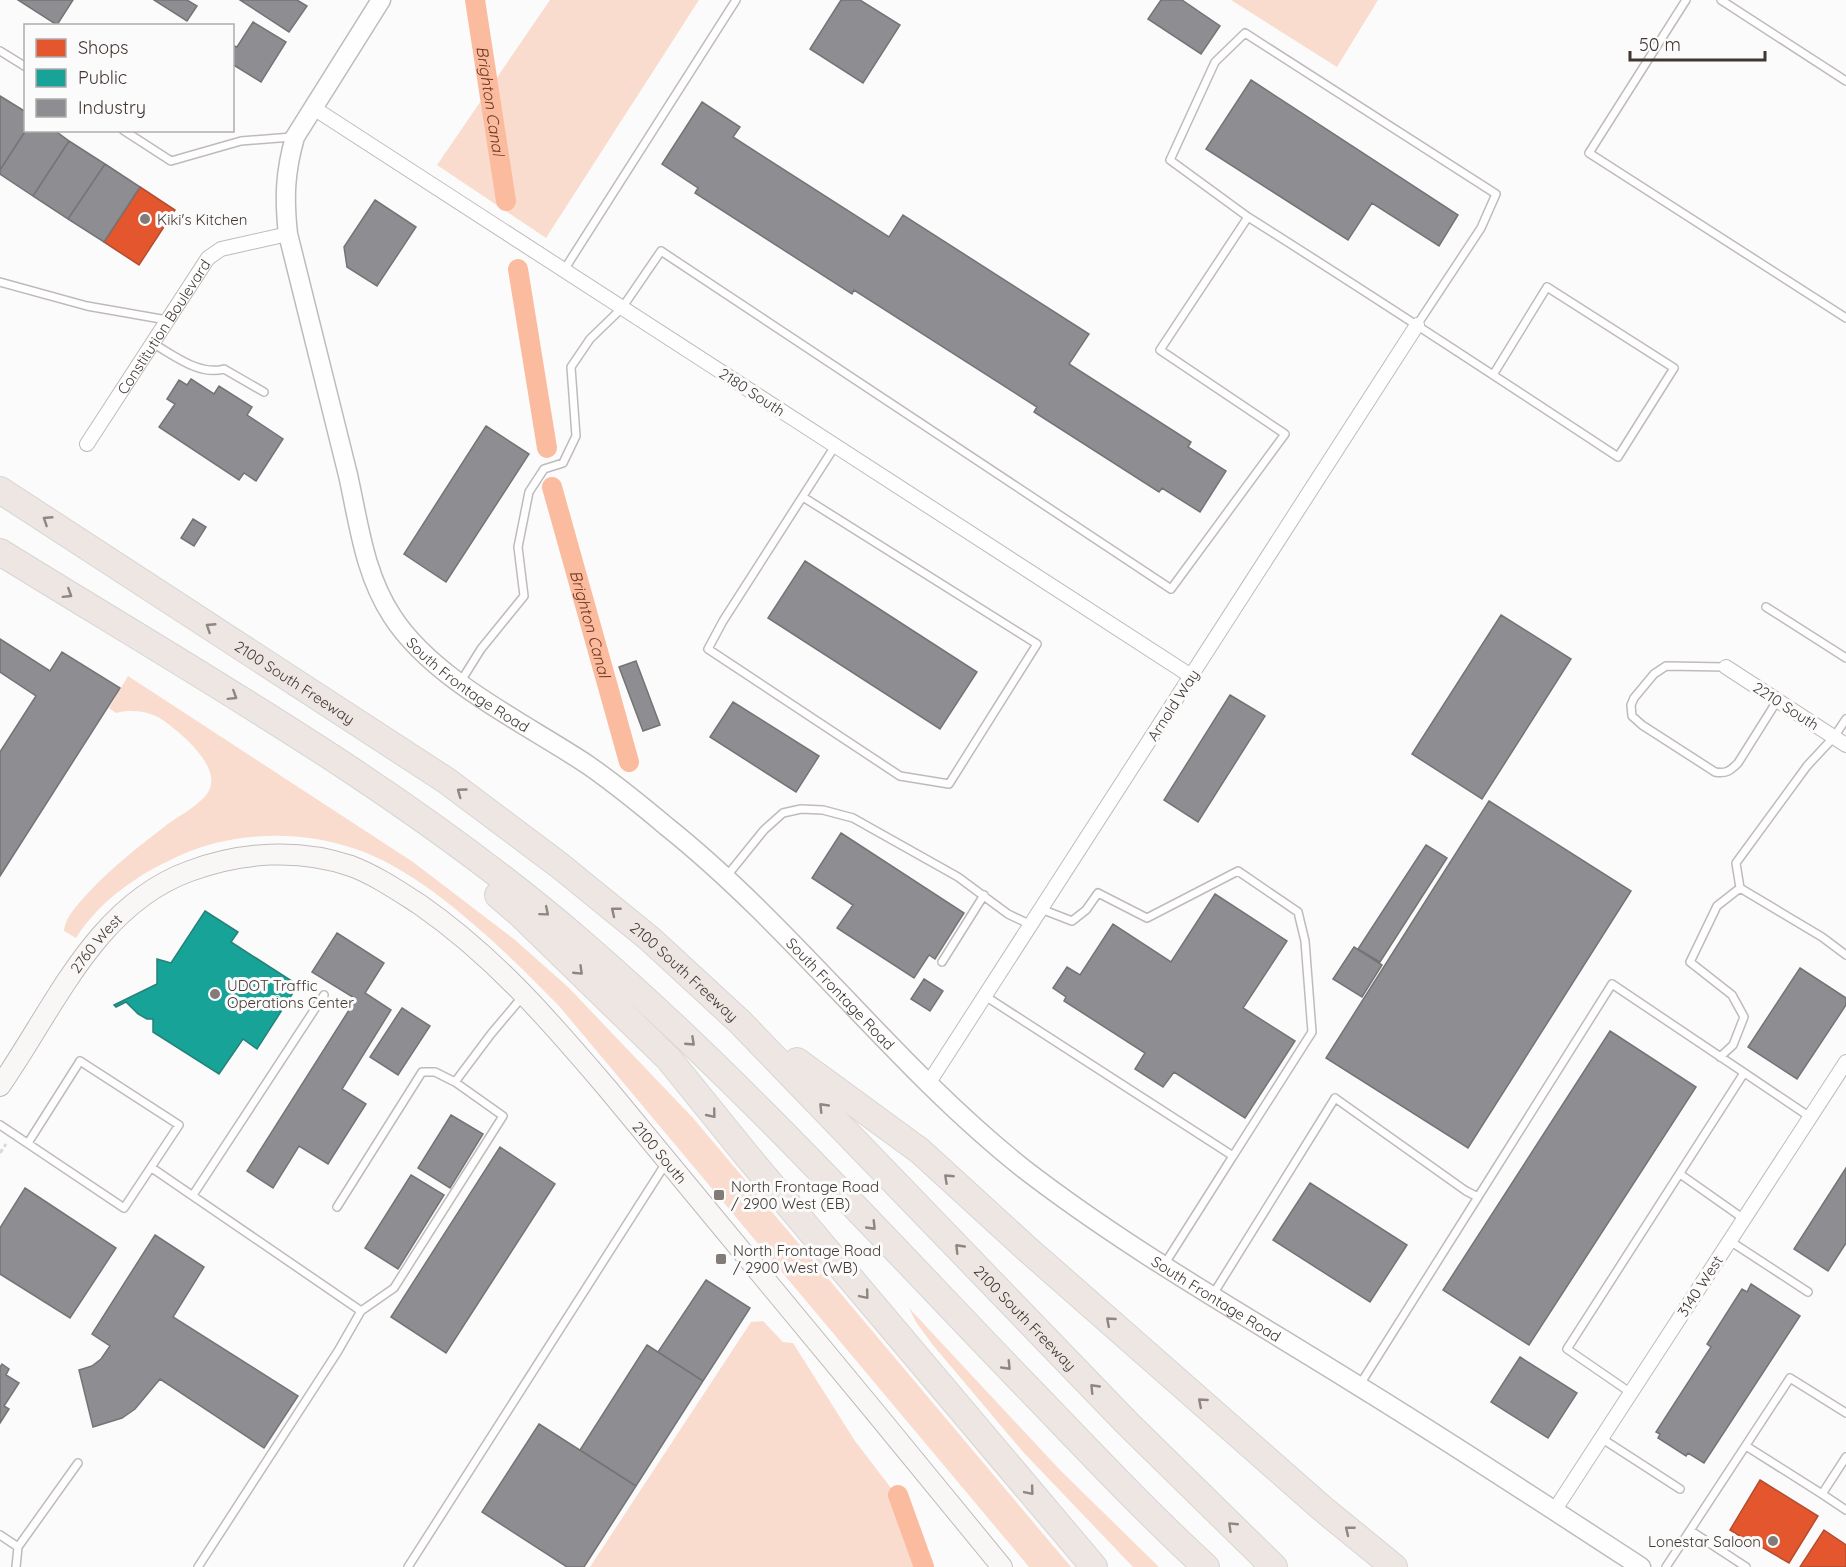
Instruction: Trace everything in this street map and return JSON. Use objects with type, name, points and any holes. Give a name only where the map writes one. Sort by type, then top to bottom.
[{"type":"highway","name":"2100 South Freeway","points":[[0,490],[447,781],[559,865],[692,976],[786,1069],[1127,1423],[1274,1567]]},
{"type":"highway","points":[[0,552],[400,803],[482,862],[572,934],[716,1065],[1114,1476],[1206,1567]]},
{"type":"highway","points":[[274,722],[394,810],[511,906],[668,1058],[748,1157],[1094,1567]]},
{"type":"highway","points":[[692,976],[821,1080],[920,1151],[1025,1247],[1323,1509],[1394,1567]]},
{"type":"main road","name":"2100 South","points":[[241,856],[286,854],[318,857],[352,866],[389,884],[444,921],[507,976],[579,1055],[668,1161],[1002,1567]]},
{"type":"main road","name":"2760 West","points":[[0,1086],[88,952],[118,915],[153,890],[188,871],[241,856]]},
{"type":"street","points":[[288,234],[285,192],[288,161],[295,137],[381,0]]},
{"type":"street","name":"2180 South","points":[[312,107],[1191,676]]},
{"type":"street","name":"Constitution Boulevard","points":[[87,444],[208,258],[220,249],[288,234]]},
{"type":"street","name":"South Frontage Road","points":[[288,234],[368,567],[391,615],[405,635],[430,661],[460,683],[591,767],[668,827],[726,877],[928,1084],[975,1129],[1063,1198],[1212,1296],[1359,1386],[1641,1567]]},
{"type":"street","name":"Arnold Way","points":[[928,1084],[1418,325]]},
{"type":"street","name":"2210 South","points":[[1726,667],[1846,745]]},
{"type":"street","name":"3140 West","points":[[1554,1511],[1846,1062]]},
{"type":"lane","points":[[564,270],[736,0]]},
{"type":"lane","points":[[1686,0],[1589,153],[1846,318]]},
{"type":"lane","points":[[1721,0],[1846,81]]},
{"type":"lane","points":[[1418,325],[1481,228],[1496,194],[1245,33],[1215,62],[1170,160],[1248,218],[1418,325],[1493,375],[1617,457],[1674,368],[1547,287],[1493,375]]},
{"type":"lane","points":[[0,51],[24,66]]},
{"type":"lane","points":[[126,132],[171,161],[241,141],[295,137]]},
{"type":"lane","points":[[460,683],[481,649],[524,596],[518,547],[529,492],[544,469],[562,463],[576,436],[571,368],[590,339],[622,308],[661,251],[1171,589],[1285,434],[1160,350],[1248,218]]},
{"type":"lane","points":[[0,282],[87,306],[167,320]]},
{"type":"lane","points":[[152,343],[188,364],[213,372],[224,369],[264,392]]},
{"type":"lane","points":[[803,497],[1037,644],[949,784],[900,776],[708,649],[723,621],[835,446]]},
{"type":"lane","points":[[1766,607],[1846,658]]},
{"type":"lane","points":[[1726,667],[1666,666],[1654,674],[1634,698],[1631,705],[1632,716],[1642,725],[1715,772],[1723,773],[1730,771],[1738,763],[1777,700]]},
{"type":"lane","points":[[1740,888],[1736,862],[1807,766],[1834,737],[1846,719]]},
{"type":"lane","points":[[726,877],[764,830],[783,813],[801,809],[823,810],[853,818],[958,877],[1008,914],[1030,925]]},
{"type":"lane","points":[[1041,909],[1072,921],[1086,910],[1098,893],[1147,918],[1238,871],[1298,912],[1305,941],[1312,1032],[1164,1265]]},
{"type":"lane","points":[[1740,888],[1822,937],[1846,955]]},
{"type":"lane","points":[[1720,1057],[1733,1046],[1743,1017],[1732,995],[1690,962],[1718,906],[1740,888]]},
{"type":"lane","points":[[942,962],[984,895]]},
{"type":"lane","points":[[1359,1386],[1612,984],[1810,1118]]},
{"type":"lane","points":[[455,1082],[524,994]]},
{"type":"lane","points":[[193,1195],[324,995]]},
{"type":"lane","points":[[985,996],[1233,1156]]},
{"type":"lane","points":[[0,1125],[124,1208],[179,1125],[80,1061],[28,1143]]},
{"type":"lane","points":[[198,1567],[338,1351],[361,1311],[394,1288],[503,1116],[455,1082],[435,1072],[422,1072],[337,1207]]},
{"type":"lane","points":[[1631,1393],[1567,1349],[1744,1073]]},
{"type":"lane","points":[[1212,1296],[1335,1098],[1466,1191],[1478,1197]]},
{"type":"lane","points":[[408,1567],[668,1161]]},
{"type":"lane","points":[[152,1168],[361,1311]]},
{"type":"lane","points":[[1680,1174],[1744,1219]]},
{"type":"lane","points":[[1730,1240],[1808,1292]]},
{"type":"lane","points":[[1666,1567],[1790,1378],[1846,1413]]},
{"type":"lane","points":[[1601,1438],[1680,1489]]},
{"type":"lane","points":[[1746,1446],[1846,1510]]},
{"type":"lane","points":[[1822,1494],[1846,1457]]},
{"type":"lane","points":[[16,1567],[18,1546],[78,1464]]},
{"type":"lane","points":[[1690,1531],[1746,1567]]},
{"type":"lane","points":[[0,1535],[18,1546]]},
{"type":"path","points":[[0,1154],[6,1144]]},
{"type":"shaded area","points":[[550,0],[699,0],[546,238],[437,165]]},
{"type":"shaded area","points":[[1231,0],[1378,0],[1337,67]]},
{"type":"shaded area","points":[[128,676],[413,862],[514,939],[568,987],[693,1118],[1071,1567],[1029,1567],[559,1006],[493,941],[416,880],[390,864],[342,845],[296,837],[249,837],[203,847],[166,862],[136,879],[109,899],[76,938],[64,931],[73,910],[115,866],[198,803],[206,795],[211,784],[211,775],[202,758],[171,726],[147,713],[128,711],[116,713],[109,708]]},
{"type":"shaded area","points":[[909,1308],[1060,1470],[1159,1567],[1133,1567],[1024,1453],[932,1344]]},
{"type":"shaded area","points":[[763,1321],[783,1342],[793,1343],[855,1441],[894,1492],[917,1567],[590,1567],[751,1322]]},
{"type":"building: Shops","points":[[140,187],[175,210],[139,265],[104,242]]},
{"type":"building: Shops","points":[[1760,1480],[1818,1516],[1789,1563],[1730,1530]]},
{"type":"building: Shops","points":[[1824,1530],[1846,1545],[1846,1567],[1800,1567]]},
{"type":"building: Public","name":"UDOT Traffic Operations Center","points":[[205,911],[238,932],[231,942],[298,985],[257,1049],[243,1039],[219,1074],[153,1032],[153,1019],[147,1019],[138,1014],[126,1002],[116,1007],[114,1005],[157,984],[157,959],[171,963]]},
{"type":"building: Industry","points":[[18,0],[73,0],[55,24]]},
{"type":"building: Industry","points":[[154,0],[187,0],[197,6],[187,21]]},
{"type":"building: Industry","points":[[240,0],[297,0],[307,6],[289,32]]},
{"type":"building: Industry","points":[[841,0],[860,0],[900,25],[863,83],[810,49]]},
{"type":"building: Industry","points":[[1161,0],[1182,0],[1220,26],[1201,54],[1148,19]]},
{"type":"building: Industry","points":[[253,22],[286,42],[261,82],[234,65],[234,46],[237,47]]},
{"type":"building: Industry","points":[[1251,80],[1458,215],[1439,246],[1372,203],[1348,240],[1206,149]]},
{"type":"building: Industry","points":[[0,96],[24,111],[25,132],[0,170]]},
{"type":"building: Industry","points":[[702,102],[740,127],[733,137],[889,237],[903,215],[1089,334],[1069,364],[1191,442],[1188,447],[1226,471],[1200,512],[1162,488],[1159,492],[1034,412],[1037,407],[854,290],[852,294],[695,193],[698,188],[662,164]]},
{"type":"building: Industry","points":[[25,132],[57,132],[69,141],[33,196],[0,174],[0,170]]},
{"type":"building: Industry","points":[[69,141],[105,164],[68,219],[33,196]]},
{"type":"building: Industry","points":[[105,164],[140,187],[104,242],[68,219]]},
{"type":"building: Industry","points":[[375,200],[416,227],[377,286],[347,267],[344,247]]},
{"type":"building: Industry","points":[[191,379],[214,394],[219,386],[252,407],[247,415],[283,439],[256,481],[244,473],[239,480],[159,427],[175,404],[167,399],[179,380],[187,385]]},
{"type":"building: Industry","points":[[486,426],[529,454],[446,582],[404,554]]},
{"type":"building: Industry","points":[[193,519],[206,527],[194,546],[181,538]]},
{"type":"building: Industry","points":[[805,561],[977,672],[940,729],[768,618]]},
{"type":"building: Industry","points":[[1501,615],[1571,659],[1482,799],[1412,754]]},
{"type":"building: Industry","points":[[0,639],[50,671],[62,652],[120,688],[0,876],[0,752],[36,696],[0,672]]},
{"type":"building: Industry","points":[[636,661],[660,725],[643,731],[619,667]]},
{"type":"building: Industry","points":[[1230,695],[1265,716],[1198,822],[1164,800]]},
{"type":"building: Industry","points":[[733,702],[819,756],[796,792],[710,737]]},
{"type":"building: Industry","points":[[1489,801],[1631,891],[1468,1148],[1326,1058]]},
{"type":"building: Industry","points":[[841,833],[964,913],[935,959],[929,955],[914,978],[837,928],[853,905],[812,878]]},
{"type":"building: Industry","points":[[1426,845],[1447,858],[1380,962],[1358,949]]},
{"type":"building: Industry","points":[[1215,894],[1287,941],[1243,1008],[1295,1041],[1245,1118],[1174,1072],[1163,1087],[1135,1069],[1145,1053],[1064,1001],[1066,997],[1053,988],[1067,967],[1080,975],[1113,924],[1171,962]]},
{"type":"building: Industry","points":[[337,933],[384,963],[365,993],[391,1010],[342,1089],[366,1104],[328,1164],[299,1146],[273,1188],[247,1171],[356,999],[312,972]]},
{"type":"building: Industry","points":[[1354,947],[1382,965],[1362,997],[1333,979]]},
{"type":"building: Industry","points":[[1800,968],[1846,998],[1846,1005],[1797,1079],[1748,1047]]},
{"type":"building: Industry","points":[[924,979],[943,991],[930,1011],[911,999]]},
{"type":"building: Industry","points":[[402,1008],[430,1026],[398,1075],[370,1057]]},
{"type":"building: Industry","points":[[1610,1031],[1696,1087],[1529,1345],[1443,1290]]},
{"type":"building: Industry","points":[[451,1115],[483,1134],[450,1188],[418,1168]]},
{"type":"building: Industry","points":[[500,1147],[555,1184],[446,1353],[391,1317]]},
{"type":"building: Industry","points":[[1846,1168],[1846,1243],[1828,1271],[1794,1249]]},
{"type":"building: Industry","points":[[411,1175],[444,1195],[398,1269],[365,1248]]},
{"type":"building: Industry","points":[[1310,1183],[1407,1245],[1370,1302],[1273,1240]]},
{"type":"building: Industry","points":[[25,1188],[116,1248],[70,1318],[0,1274],[0,1228]]},
{"type":"building: Industry","points":[[155,1235],[204,1267],[173,1317],[298,1396],[264,1448],[160,1379],[135,1409],[122,1418],[93,1427],[79,1370],[92,1366],[101,1359],[110,1346],[92,1334]]},
{"type":"building: Industry","points":[[706,1280],[750,1308],[703,1381],[658,1352]]},
{"type":"building: Industry","points":[[1751,1284],[1800,1316],[1704,1463],[1688,1453],[1686,1456],[1658,1438],[1660,1434],[1656,1432],[1711,1347],[1707,1344],[1742,1289],[1747,1292]]},
{"type":"building: Industry","points":[[647,1345],[703,1381],[636,1486],[580,1450]]},
{"type":"building: Industry","points":[[1520,1357],[1577,1393],[1548,1438],[1491,1402]]},
{"type":"building: Industry","points":[[2,1364],[9,1369],[6,1375],[19,1383],[4,1406],[9,1409],[0,1423],[0,1367]]},
{"type":"building: Industry","points":[[539,1424],[636,1486],[584,1567],[567,1567],[482,1512]]},
{"type":"waterway","name":"Brighton Canal","points":[[475,0],[506,201]]},
{"type":"waterway","name":"Brighton Canal","points":[[518,269],[547,448]]},
{"type":"waterway","name":"Brighton Canal","points":[[552,487],[629,762]]},
{"type":"waterway","name":"Brighton Canal","points":[[898,1495],[924,1567]]},
{"type":"place","name":"Kiki's Kitchen","points":[[145,219]]},
{"type":"place","name":"UDOT Traffic Operations Center","points":[[215,994]]},
{"type":"place","name":"North Frontage Road / 2900 West (EB)","points":[[719,1195]]},
{"type":"place","name":"North Frontage Road / 2900 West (WB)","points":[[721,1259]]},
{"type":"place","name":"Lonestar Saloon","points":[[1773,1541]]}]
